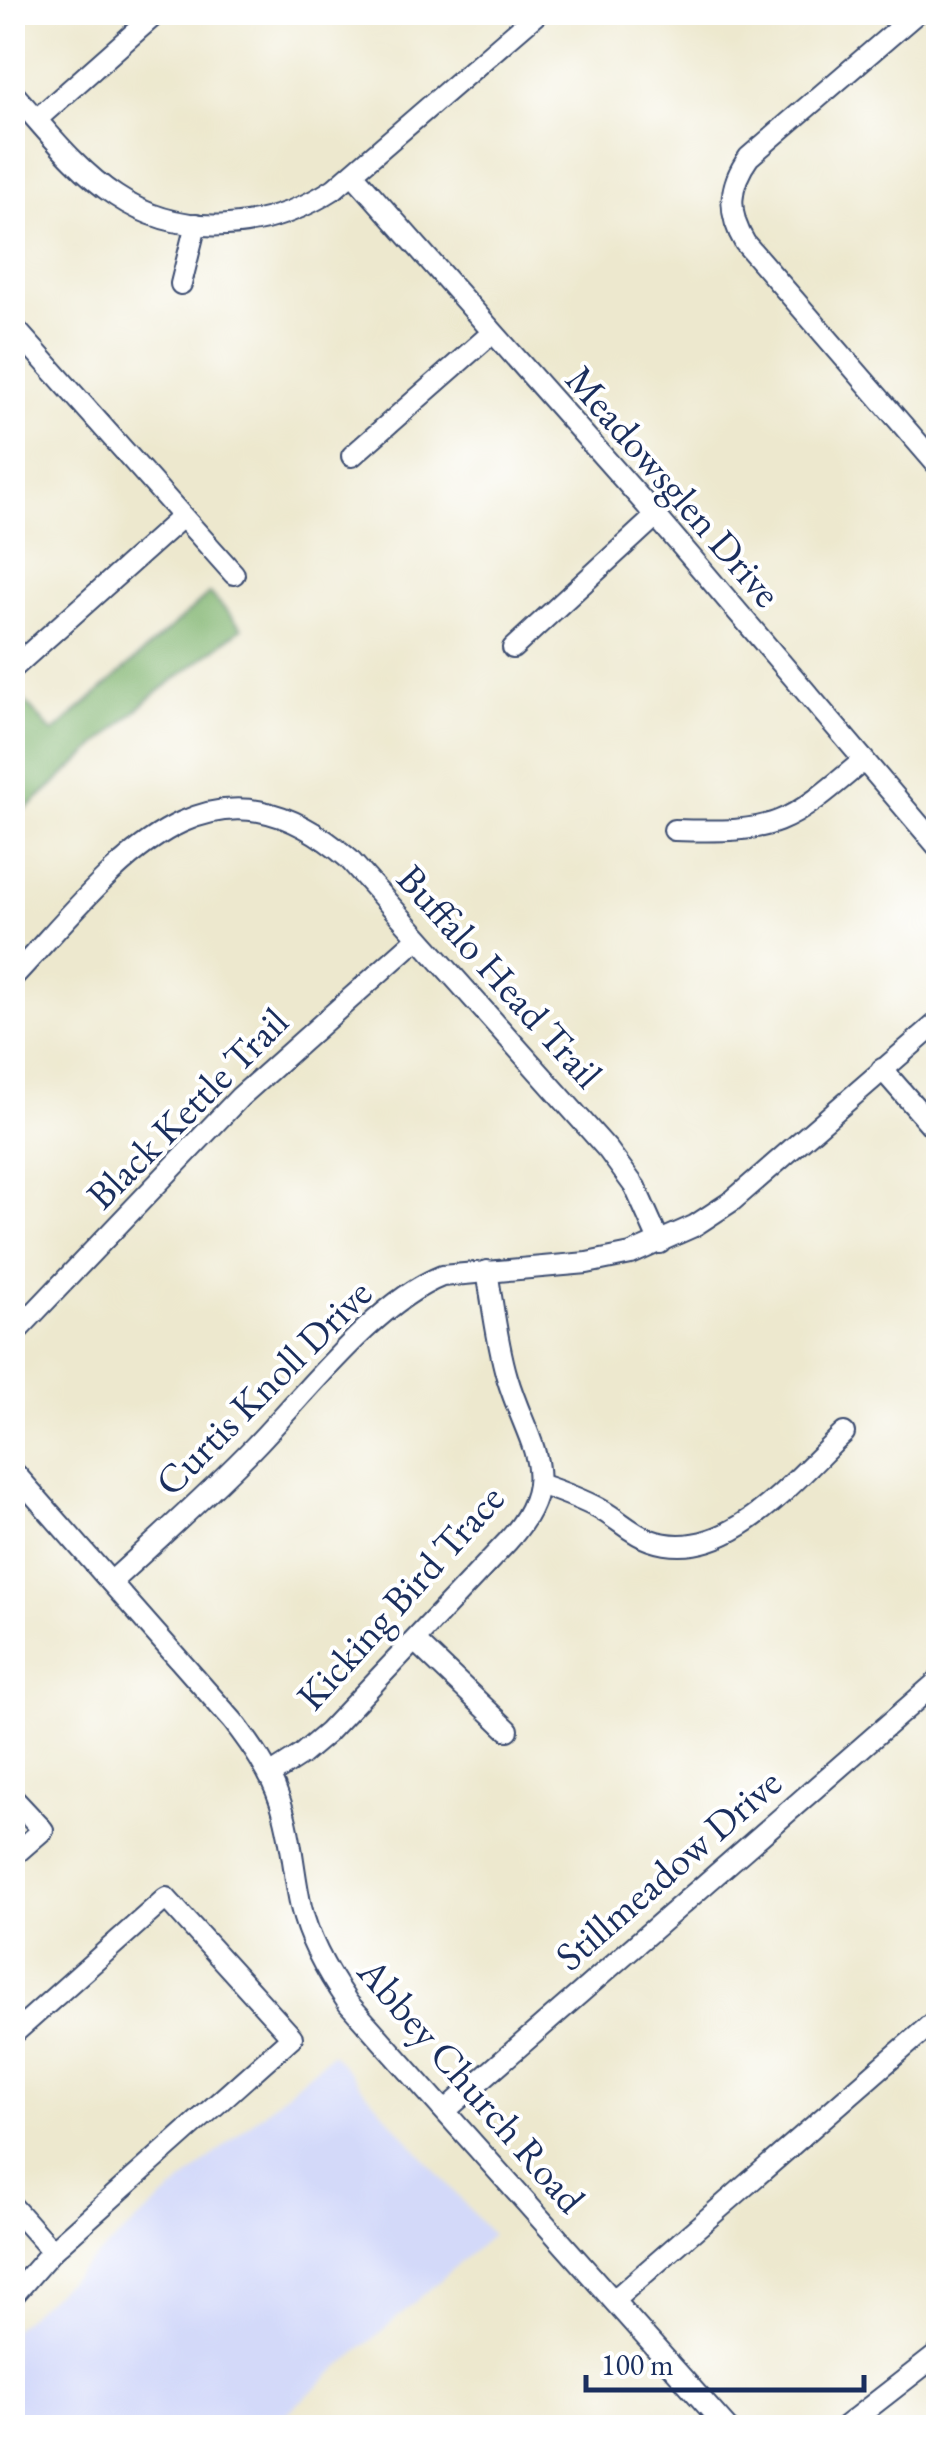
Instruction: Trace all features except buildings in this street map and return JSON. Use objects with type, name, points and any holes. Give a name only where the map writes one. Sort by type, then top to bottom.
[{"type":"street","points":[[36,118],[158,12]]},
{"type":"street","points":[[12,92],[117,198],[156,215],[196,224],[253,224],[296,212],[353,174],[539,12]]},
{"type":"street","points":[[918,12],[749,157],[738,171],[730,205],[732,220],[744,243],[938,466]]},
{"type":"street","name":"Meadowsglen Drive","points":[[353,174],[656,516],[938,847]]},
{"type":"street","points":[[181,284],[196,224]]},
{"type":"street","points":[[12,325],[234,574]]},
{"type":"street","points":[[352,456],[492,333]]},
{"type":"street","points":[[12,669],[182,516]]},
{"type":"street","points":[[512,648],[656,516]]},
{"type":"street","points":[[674,830],[750,830],[782,822],[812,804],[864,760]]},
{"type":"street","name":"Buffalo Head Trail","points":[[12,978],[128,855],[180,820],[241,809],[286,818],[327,839],[349,859],[617,1162],[642,1200],[660,1243]]},
{"type":"street","name":"Black Kettle Trail","points":[[12,1336],[240,1098],[418,938]]},
{"type":"street","name":"Curtis Knoll Drive","points":[[111,1582],[253,1449],[389,1306],[442,1276],[586,1263],[631,1254],[694,1226],[732,1201],[938,1022]]},
{"type":"street","points":[[882,1070],[938,1133]]},
{"type":"street","name":"Kicking Bird Trace","points":[[270,1775],[301,1755],[326,1732],[524,1524],[539,1484],[538,1455],[512,1394],[499,1346],[487,1270]]},
{"type":"street","points":[[539,1484],[604,1511],[650,1540],[700,1543],[732,1532],[750,1520],[844,1433]]},
{"type":"street","name":"Abbey Church Road","points":[[12,1470],[233,1721],[270,1775],[288,1828],[302,1912],[314,1945],[348,2004],[727,2428]]},
{"type":"street","points":[[415,1641],[508,1730]]},
{"type":"street","name":"Stillmeadow Drive","points":[[445,2110],[938,1681]]},
{"type":"street","points":[[12,1797],[42,1830],[12,1858]]},
{"type":"street","points":[[12,2035],[166,1898],[292,2037],[52,2251],[12,2297]]},
{"type":"street","points":[[614,2300],[938,2018]]},
{"type":"street","points":[[12,2206],[52,2251]]},
{"type":"street","points":[[843,2428],[938,2354]]},
{"type":"shaded area","points":[[332,2053],[492,2235],[271,2427],[26,2427],[13,2412],[13,2329]]},
{"type":"green space","points":[[210,593],[242,628],[150,698],[13,817],[13,696],[19,695],[53,733]]}]
